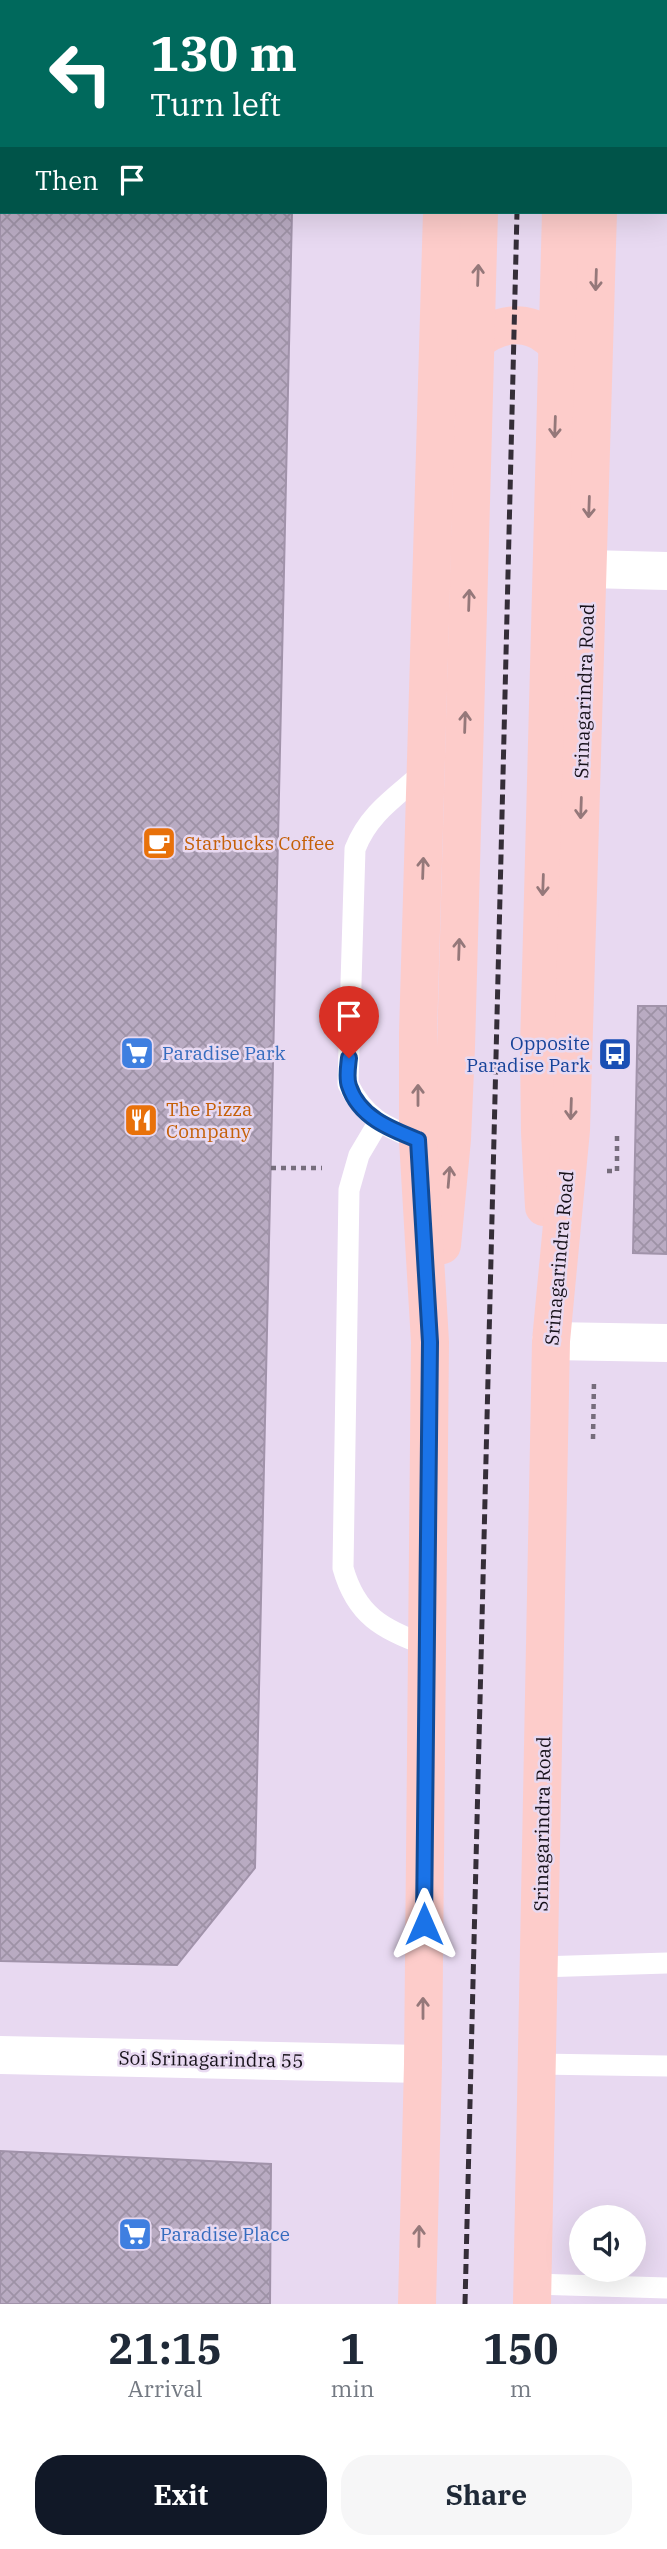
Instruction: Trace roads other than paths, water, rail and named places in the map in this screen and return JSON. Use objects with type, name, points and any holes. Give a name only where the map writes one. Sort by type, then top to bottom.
[{"type":"main road","points":[[417,2304],[423,2064],[430,1342],[418,1140],[418,1033],[442,214]]},
{"type":"main road","points":[[430,1342],[452,1139],[479,214]]},
{"type":"main road","points":[[551,1326],[540,1132],[539,1059],[561,214]]},
{"type":"main road","name":"Srinagarindra Road","points":[[533,2294],[551,1326],[570,1130],[598,214]]},
{"type":"main road","points":[[436,410],[470,346],[480,336],[492,330],[516,326],[537,330],[553,341],[566,362],[592,419]]},
{"type":"street","points":[[588,569],[667,570]]},
{"type":"street","points":[[551,1326],[667,1343]]},
{"type":"street","name":"Soi Srinagarindra 55","points":[[0,2055],[423,2064]]},
{"type":"lane","points":[[418,1140],[378,1123],[359,1103],[348,1084],[355,849],[360,835],[377,811],[426,770]]},
{"type":"lane","points":[[378,1123],[359,1155],[349,1190],[344,1568],[352,1591],[379,1625],[426,1645]]},
{"type":"lane","points":[[539,1967],[667,1963]]},
{"type":"lane","points":[[537,2064],[667,2066]]},
{"type":"lane","points":[[533,2294],[667,2288]]},
{"type":"railway","points":[[465,2304],[517,214]]},
{"type":"place","name":"Starbucks Coffee","points":[[159,843]]},
{"type":"place","name":"Paradise Park","points":[[137,1053]]},
{"type":"place","name":"Opposite Paradise Park","points":[[615,1054]]},
{"type":"place","name":"The Pizza Company","points":[[141,1120]]},
{"type":"place","name":"Paradise Place","points":[[135,2234]]}]
